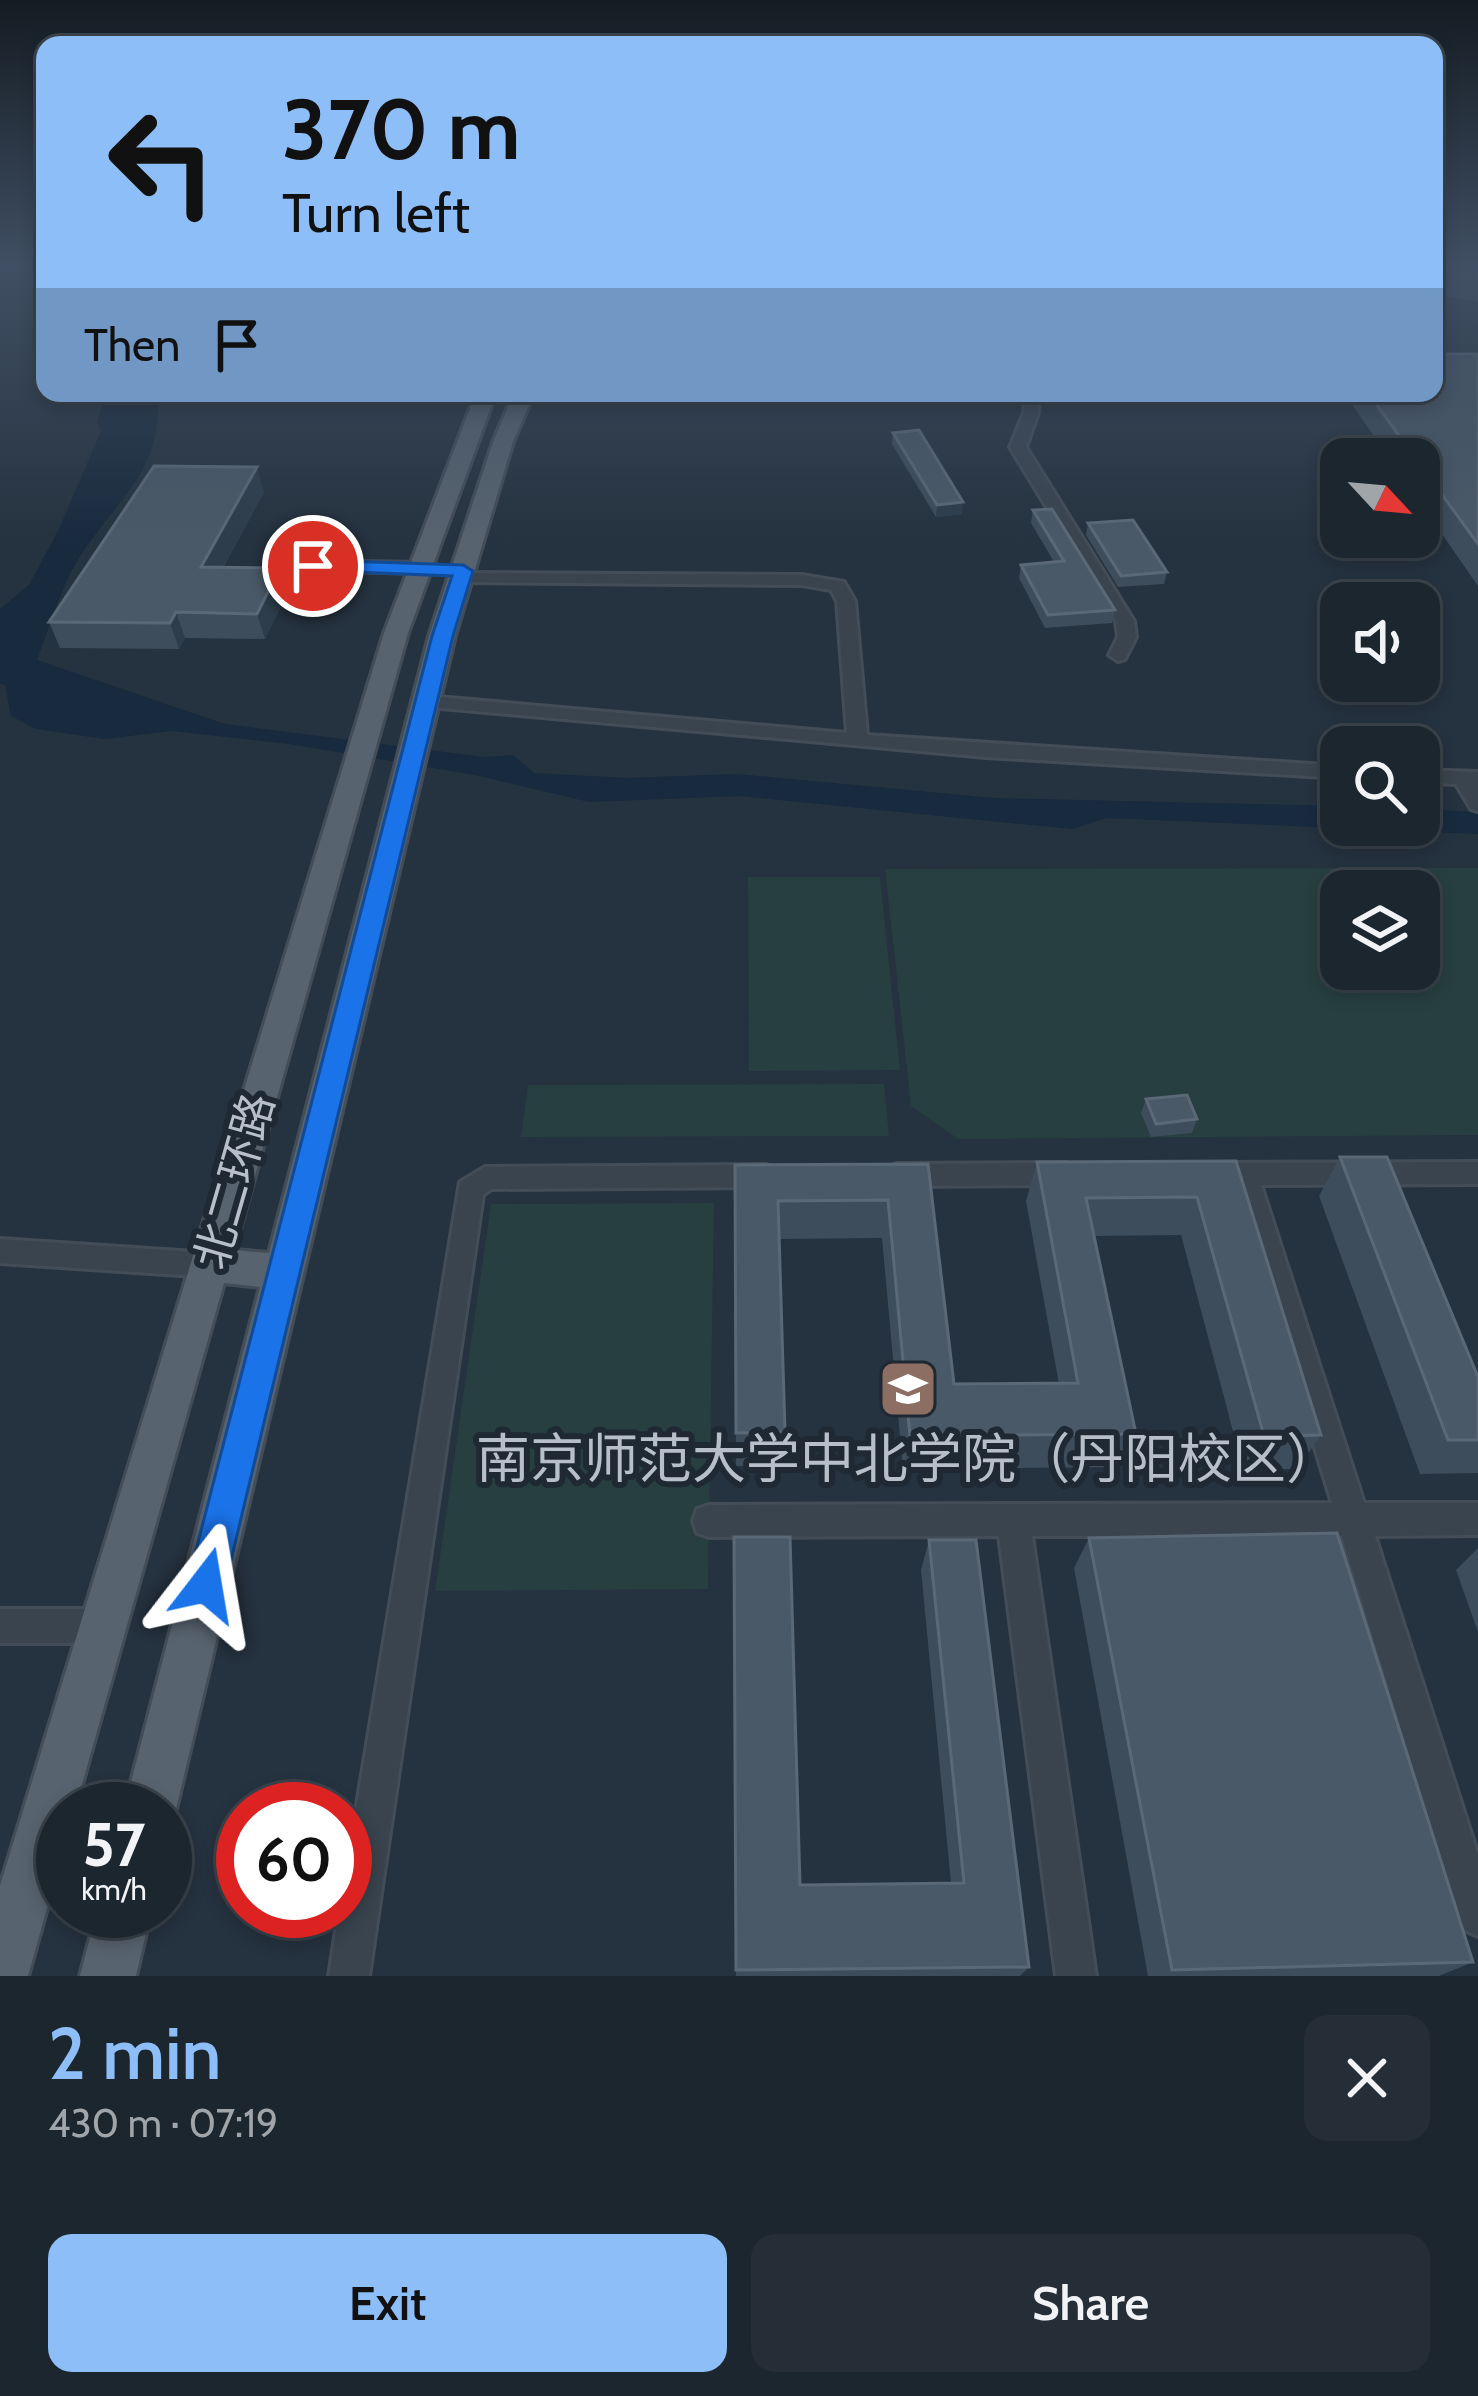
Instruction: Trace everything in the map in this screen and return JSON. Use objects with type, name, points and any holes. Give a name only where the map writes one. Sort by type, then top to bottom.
[{"type":"main road","name":"北二环路","points":[[0,1976],[362,747],[419,568],[483,402]]},
{"type":"main road","name":"北二环路","points":[[157,1782],[426,702],[462,574],[521,402]]},
{"type":"main road","points":[[419,568],[462,574]]},
{"type":"main road","points":[[210,1265],[285,1272]]},
{"type":"main road","points":[[108,1976],[117,1938]]},
{"type":"street","points":[[1031,402],[1018,447],[1125,621],[1126,637],[1118,655]]},
{"type":"street","points":[[313,566],[419,568]]},
{"type":"street","points":[[462,574],[802,580],[838,586],[846,601],[858,740]]},
{"type":"street","points":[[426,702],[858,740],[1320,771]]},
{"type":"street","points":[[1440,777],[1470,778],[1478,804]]},
{"type":"street","points":[[1177,1174],[1478,1173]]},
{"type":"street","points":[[861,1175],[1088,1174]]},
{"type":"street","points":[[1244,1174],[1478,1916]]},
{"type":"street","points":[[349,1976],[470,1190],[485,1178],[790,1176]]},
{"type":"street","points":[[0,1251],[210,1265]]},
{"type":"street","points":[[709,1521],[1478,1519]]},
{"type":"street","points":[[1012,1520],[1076,1976]]},
{"type":"street","points":[[0,1626],[104,1625]]},
{"type":"green space","points":[[1478,868],[1478,1135],[958,1139],[911,1106],[885,869]]},
{"type":"green space","points":[[748,877],[880,877],[900,1070],[749,1071]]},
{"type":"green space","points":[[884,1084],[889,1136],[521,1137],[528,1085]]},
{"type":"green space","points":[[714,1203],[708,1589],[435,1591],[491,1204]]},
{"type":"water","points":[[104,402],[157,402],[152,446],[143,468],[71,572],[37,660],[225,724],[484,757],[513,755],[534,773],[627,778],[737,774],[993,798],[1320,806],[1320,827],[1107,818],[1072,829],[740,796],[589,802],[475,775],[289,744],[172,731],[105,739],[36,729],[11,716],[5,685],[0,684],[0,609],[29,585],[101,431],[97,422]]},
{"type":"water","points":[[1440,810],[1478,812],[1478,834],[1440,832]]},
{"type":"building","points":[[1443,357],[1478,357],[1478,544],[1440,492],[1440,438],[1401,438],[1375,402],[1443,402]]},
{"type":"building","points":[[919,430],[963,502],[937,505],[893,433]]},
{"type":"building","points":[[154,466],[257,467],[201,567],[280,568],[257,614],[176,612],[170,623],[49,622]]},
{"type":"building","points":[[1052,509],[1115,610],[1048,615],[1021,565],[1064,561],[1033,510]]},
{"type":"building","points":[[1133,520],[1167,572],[1121,576],[1088,523]]},
{"type":"building","points":[[1187,1095],[1197,1119],[1156,1124],[1146,1099]]},
{"type":"building","points":[[1340,1157],[1387,1157],[1478,1377],[1478,1440],[1448,1440]]},
{"type":"building","points":[[1236,1161],[1321,1435],[1264,1436],[1197,1197],[1086,1198],[1136,1434],[910,1436],[888,1200],[778,1201],[785,1432],[736,1433],[735,1165],[928,1164],[954,1384],[1078,1383],[1037,1162]]},
{"type":"building","points":[[1337,1533],[1473,1962],[1172,1970],[1089,1538]]},
{"type":"building","points":[[734,1537],[790,1537],[800,1885],[964,1883],[929,1540],[976,1540],[1029,1967],[736,1970]]},
{"type":"place","name":"南京师范大学中北学院（丹阳校区）","points":[[908,1389]]},
{"type":"route","points":[[206,1585],[442,636],[463,571],[313,566]]}]
